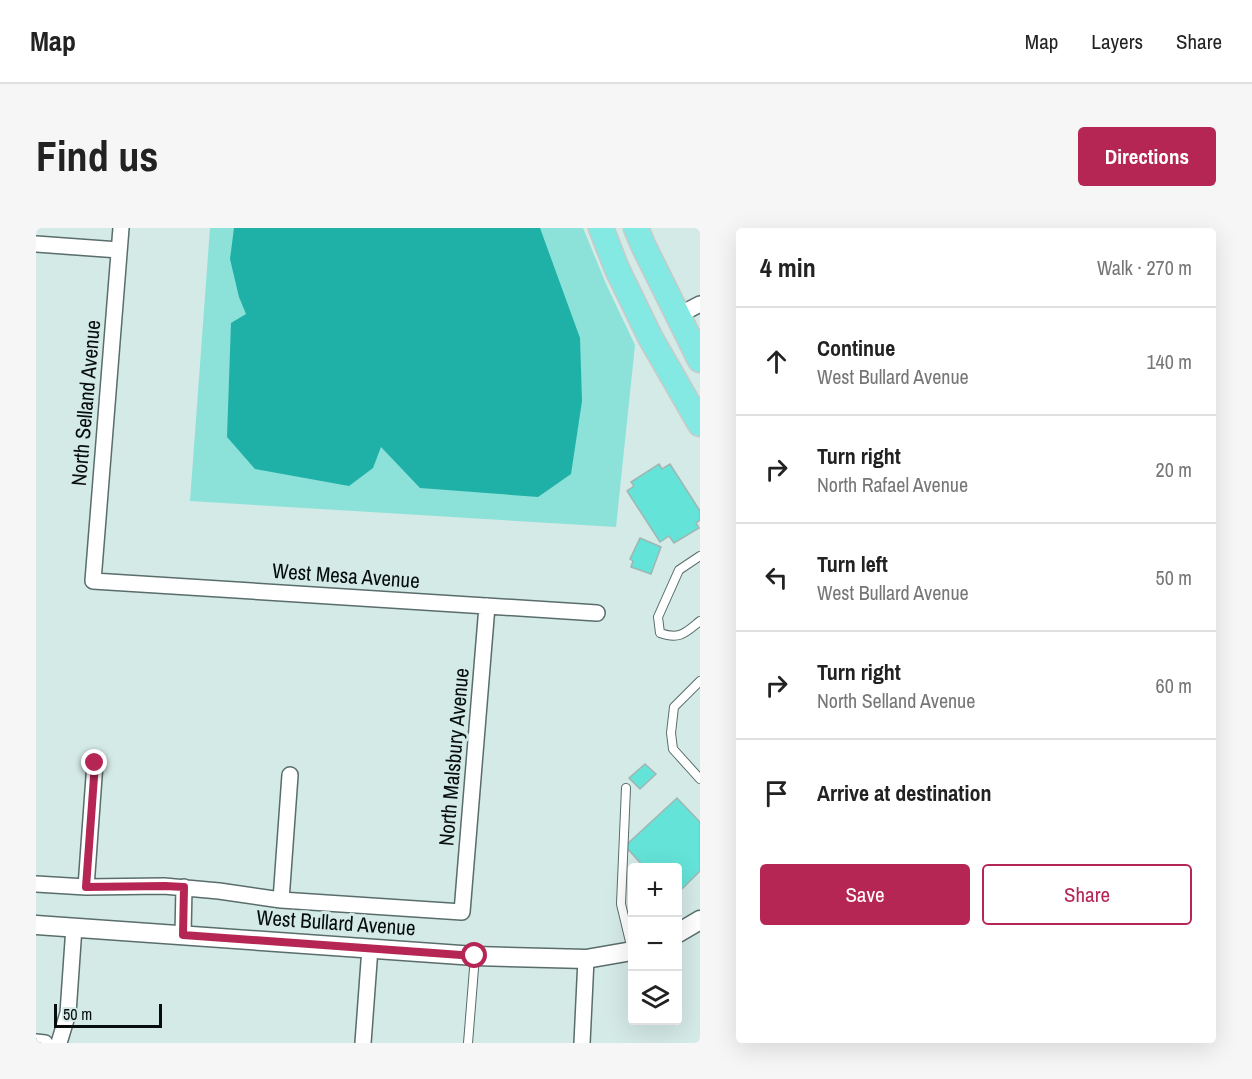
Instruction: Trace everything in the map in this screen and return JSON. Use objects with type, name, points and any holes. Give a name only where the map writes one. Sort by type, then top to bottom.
[{"type":"main road","points":[[601,228],[617,269],[650,337],[700,424]]},
{"type":"main road","points":[[636,228],[700,360]]},
{"type":"street","name":"North Selland Avenue","points":[[93,581],[121,228]]},
{"type":"street","points":[[36,244],[119,250]]},
{"type":"street","points":[[677,316],[700,304]]},
{"type":"street","name":"West Mesa Avenue","points":[[93,581],[597,613]]},
{"type":"street","name":"North Malsbury Avenue","points":[[462,912],[487,606]]},
{"type":"street","points":[[86,887],[95,763]]},
{"type":"street","points":[[281,900],[290,775]]},
{"type":"street","name":"West Bullard Avenue","points":[[36,884],[86,887],[184,887],[281,900],[462,912]]},
{"type":"street","points":[[183,935],[184,887]]},
{"type":"street","points":[[682,931],[700,920]]},
{"type":"street","name":"West Bullard Avenue","points":[[36,925],[475,956],[586,959],[628,952]]},
{"type":"street","points":[[59,1043],[68,1013],[74,927]]},
{"type":"street","points":[[363,1043],[370,948]]},
{"type":"street","points":[[582,1043],[586,959]]},
{"type":"street","points":[[36,1042],[45,1043]]},
{"type":"lane","points":[[700,556],[680,570],[658,617],[660,633],[672,637],[684,634],[700,621]]},
{"type":"lane","points":[[700,681],[674,706],[671,733],[674,749],[700,779]]},
{"type":"lane","points":[[626,788],[621,904],[628,931]]},
{"type":"lane","points":[[468,1043],[475,956]]},
{"type":"shaded area","points":[[210,228],[583,228],[635,345],[616,527],[190,501]]},
{"type":"shaded area","points":[[234,228],[540,228],[580,338],[582,401],[571,474],[538,497],[420,488],[381,447],[373,468],[349,486],[255,469],[227,437],[231,323],[246,314],[239,297],[230,259]]},
{"type":"building","points":[[659,464],[662,469],[670,464],[700,511],[700,520],[696,523],[699,528],[674,543],[669,536],[660,542],[627,491],[634,486],[631,482]]},
{"type":"building","points":[[640,538],[661,547],[651,574],[631,567],[633,561],[630,559]]},
{"type":"building","points":[[645,764],[656,774],[640,789],[629,778]]},
{"type":"building","points":[[677,798],[700,822],[700,871],[682,889],[682,863],[640,863],[625,846]]},
{"type":"route","points":[[95,763],[86,887],[184,887],[183,935],[475,956]]}]
